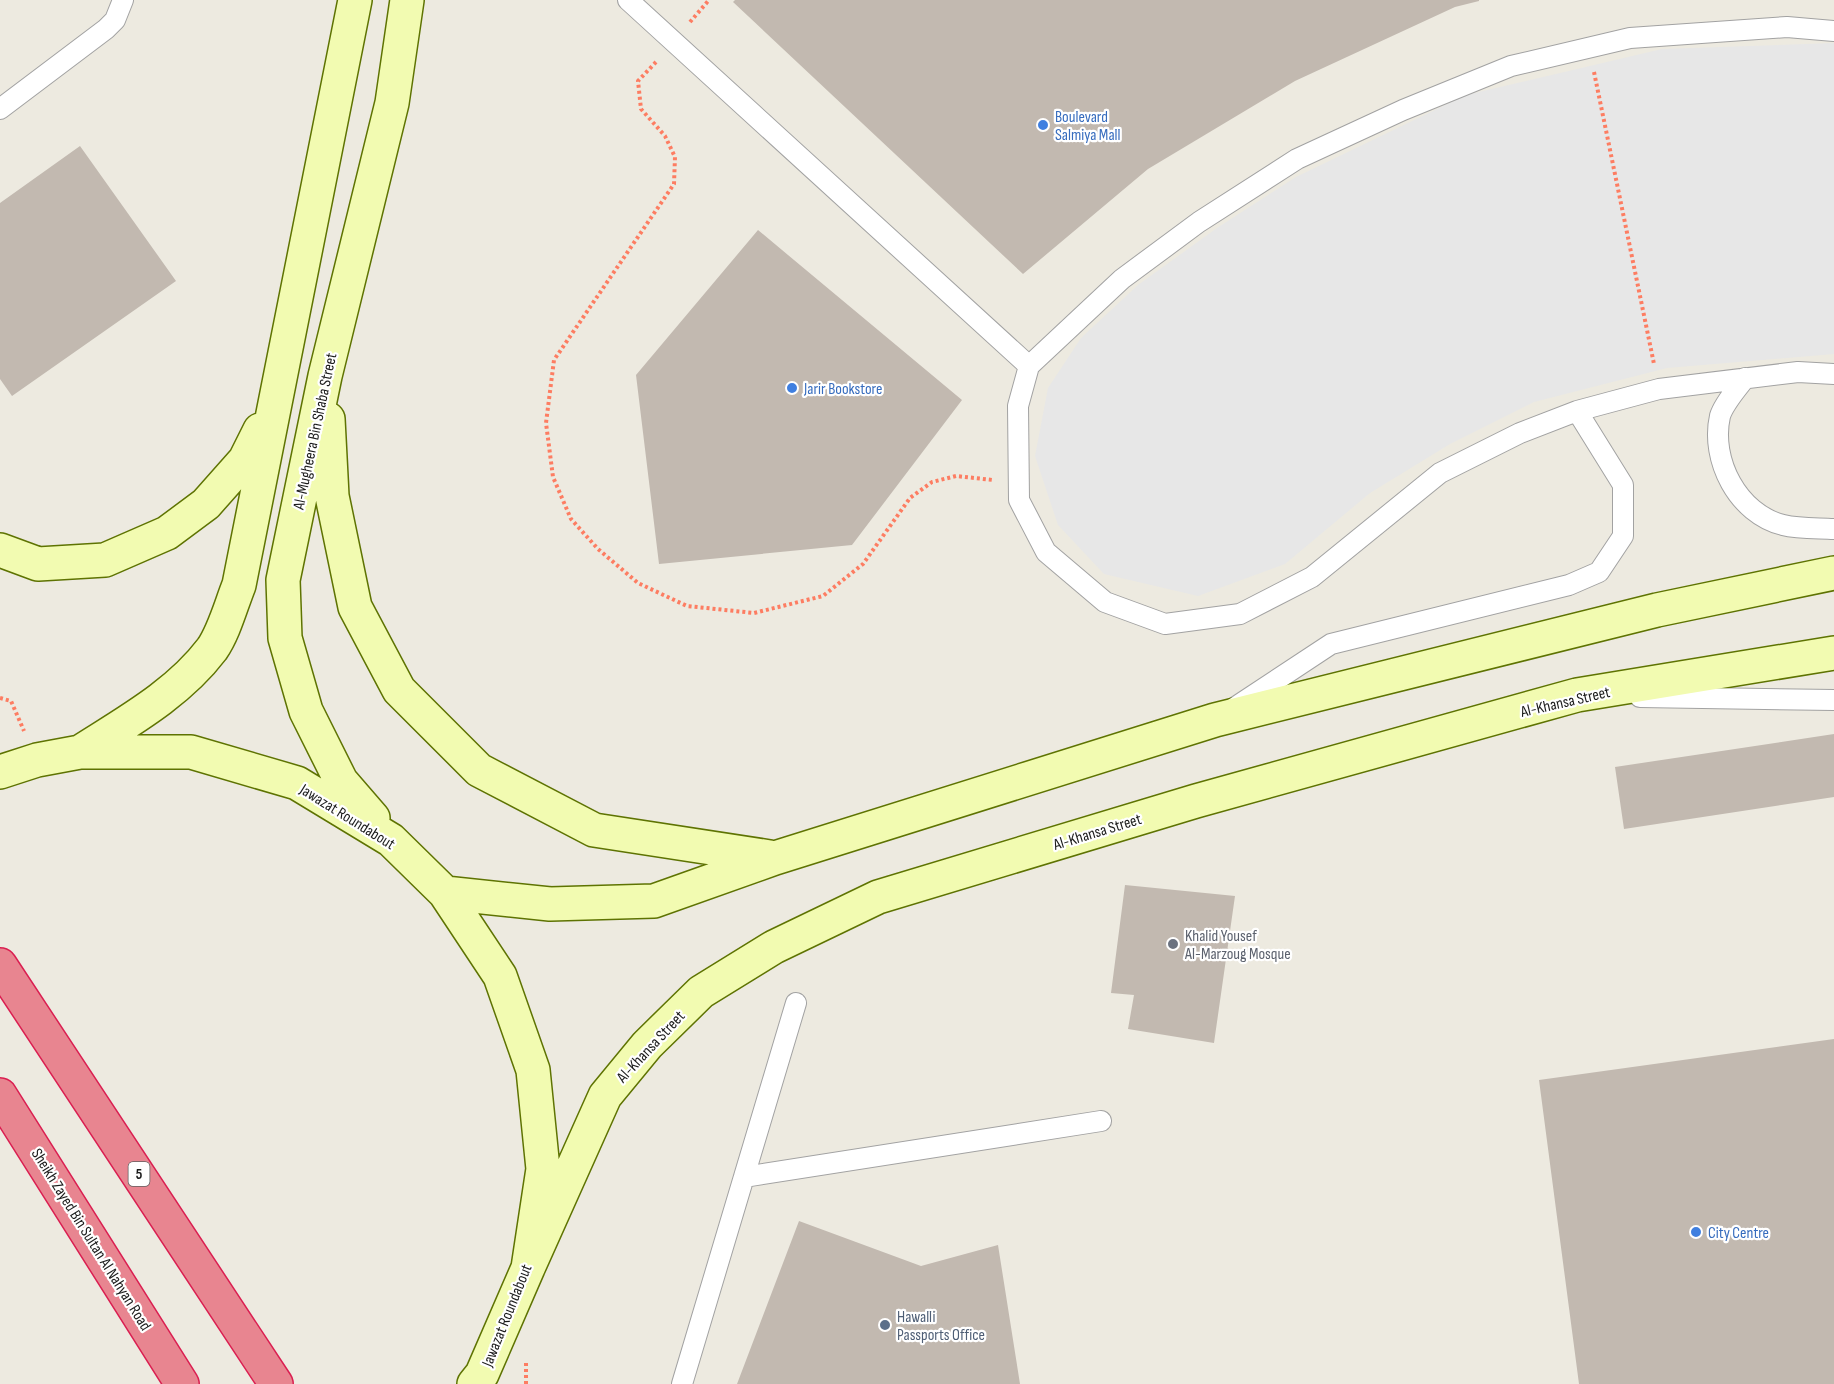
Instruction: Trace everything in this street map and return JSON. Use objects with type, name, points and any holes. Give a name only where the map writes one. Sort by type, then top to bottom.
[{"type":"highway","name":"5","points":[[0,965],[276,1384]]},
{"type":"highway","name":"Sheikh Zayed Bin Sultan Al Nahyan Road","points":[[0,1095],[182,1384]]},
{"type":"main road","points":[[80,752],[145,711],[181,682],[213,648],[240,585],[355,0]]},
{"type":"main road","name":"Al-Mugheera Bin Shaba Street","points":[[391,840],[341,781],[306,711],[285,638],[283,580],[325,376],[392,103],[406,0]]},
{"type":"main road","points":[[325,376],[332,496],[355,607],[399,690],[479,770],[594,830],[774,858]]},
{"type":"main road","points":[[0,550],[38,564],[105,560],[167,533],[206,504],[245,460],[277,393]]},
{"type":"main road","points":[[445,892],[550,904],[654,901],[774,858],[1215,720],[1657,610],[1834,573]]},
{"type":"main road","name":"Al-Khansa Street","points":[[528,1268],[605,1096],[647,1045],[701,992],[774,946],[878,897],[1196,801],[1577,695],[1834,653]]},
{"type":"main road","points":[[0,746],[37,760]]},
{"type":"main road","name":"Jawazat Roundabout","points":[[0,771],[37,760],[80,752],[191,752],[297,783],[391,840],[445,892],[500,976],[533,1070],[543,1169],[528,1268],[479,1381]]},
{"type":"lane","points":[[0,109],[106,29],[115,20],[123,0]]},
{"type":"lane","points":[[628,0],[1029,366]]},
{"type":"lane","points":[[1834,31],[1787,27],[1630,39],[1589,48],[1504,69],[1403,110],[1297,159],[1198,222],[1122,279],[1029,366],[1018,406],[1019,500],[1046,552],[1104,602],[1165,624],[1240,614],[1312,577],[1440,473],[1520,433],[1577,411],[1659,389],[1798,372],[1834,374]]},
{"type":"lane","points":[[1745,378],[1721,414],[1718,434],[1719,454],[1725,473],[1735,490],[1765,517],[1783,525],[1834,529]]},
{"type":"lane","points":[[1215,720],[1331,644],[1569,585],[1599,572],[1623,536],[1623,484],[1577,411]]},
{"type":"lane","points":[[1577,695],[1834,700]]},
{"type":"lane","points":[[682,1384],[796,1003]]},
{"type":"lane","points":[[744,1177],[1101,1121]]},
{"type":"path","points":[[673,43],[638,81],[641,109],[666,136],[675,158],[674,184],[554,360],[546,423],[553,477],[571,519],[598,549],[638,583],[687,606],[754,614],[823,596],[863,564],[910,498],[932,482],[956,476],[1019,483]]},
{"type":"path","points":[[1589,48],[1659,389]]},
{"type":"path","points":[[0,698],[11,701],[37,760]]},
{"type":"shaded area","points":[[1834,43],[1834,354],[1667,368],[1534,402],[1450,444],[1370,493],[1285,564],[1198,596],[1104,574],[1058,525],[1035,456],[1048,388],[1081,338],[1138,285],[1217,228],[1296,177],[1466,95],[1662,49]]},
{"type":"building","name":"Boulevard Salmiya Mall","points":[[735,0],[1479,1],[1455,7],[1295,81],[1148,169],[1023,274],[733,2]]},
{"type":"building","points":[[80,146],[176,281],[12,396],[0,379],[0,203]]},
{"type":"building","name":"Jarir Bookstore","points":[[758,230],[962,400],[852,545],[659,564],[636,375]]},
{"type":"building","points":[[1834,734],[1834,797],[1624,829],[1615,767]]},
{"type":"building","name":"Khalid Yousef Al-Marzoug Mosque","points":[[1125,885],[1235,896],[1214,1043],[1128,1029],[1134,995],[1111,993]]},
{"type":"building","name":"City Centre","points":[[1834,1039],[1834,1384],[1579,1384],[1539,1080]]},
{"type":"building","name":"Hawalli Passports Office","points":[[799,1221],[921,1266],[998,1245],[1020,1384],[737,1384]]},
{"type":"place","name":"Boulevard Salmiya Mall","points":[[1043,125]]},
{"type":"place","name":"Jarir Bookstore","points":[[792,388]]},
{"type":"place","name":"Khalid Yousef Al-Marzoug Mosque","points":[[1173,944]]},
{"type":"place","name":"City Centre","points":[[1696,1232]]},
{"type":"place","name":"Hawalli Passports Office","points":[[885,1325]]}]
